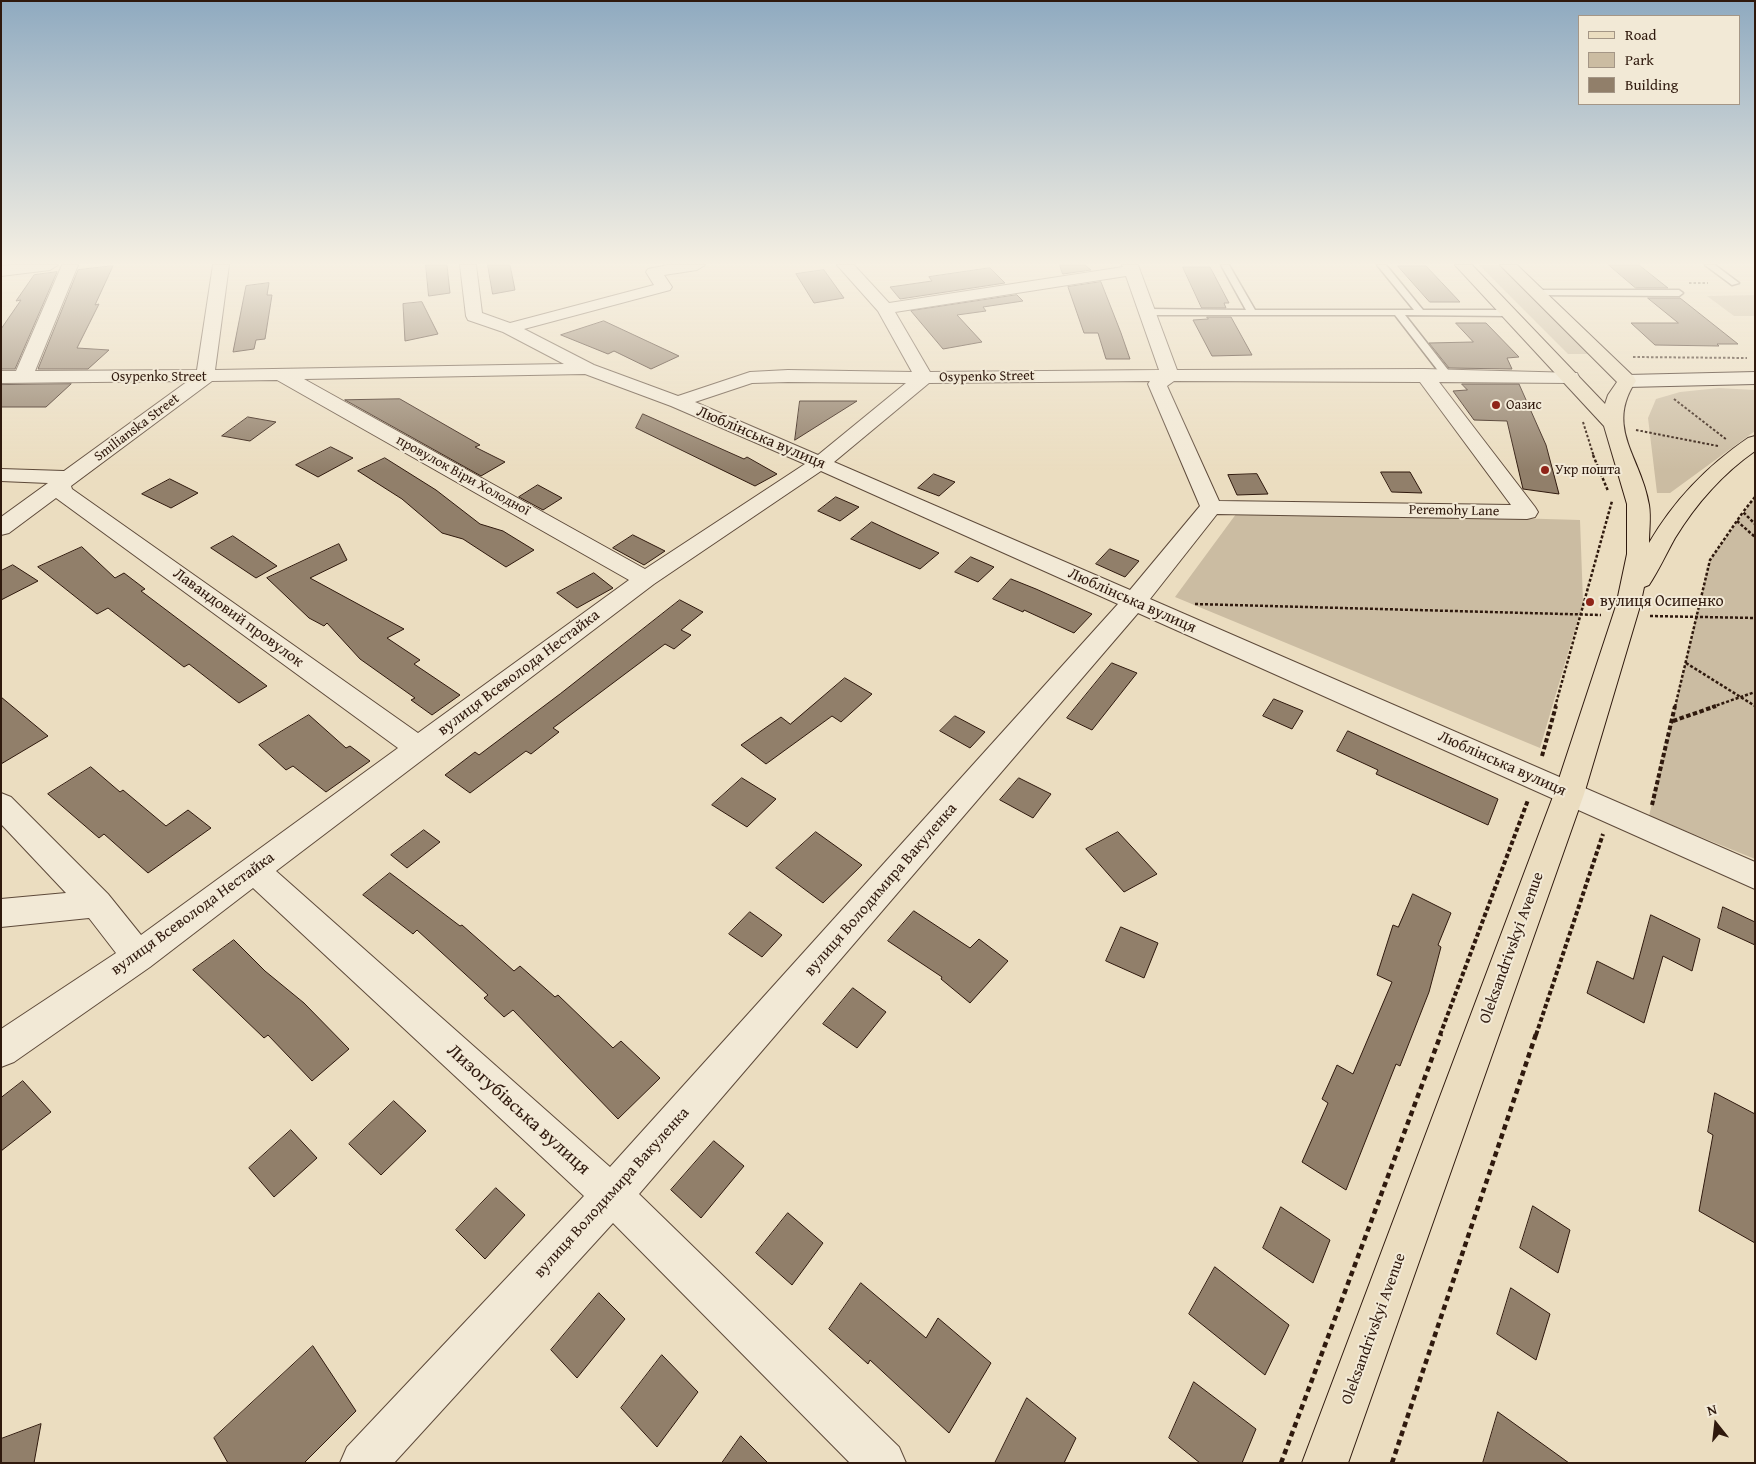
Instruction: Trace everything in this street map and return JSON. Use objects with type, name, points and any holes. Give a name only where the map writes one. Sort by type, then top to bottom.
[{"type":"main road","name":"Oleksandrivskyi Avenue","points":[[1529,333],[1613,425]]},
{"type":"main road","points":[[1578,333],[1627,381]]},
{"type":"main road","points":[[1570,377],[1627,381]]},
{"type":"main road","name":"Oleksandrivskyi Avenue","points":[[1325,1463],[1569,794],[1626,611],[1638,554],[1638,504],[1613,425],[1613,408],[1617,395],[1627,381]]},
{"type":"main road","points":[[1626,611],[1664,535],[1701,485],[1748,446]]},
{"type":"street","points":[[23,377],[41,333]]},
{"type":"street","points":[[205,377],[211,333]]},
{"type":"street","name":"Люблінська вулиця","points":[[519,333],[588,369],[678,402],[820,463],[1755,876]]},
{"type":"street","points":[[899,333],[924,378]]},
{"type":"street","points":[[1155,333],[1170,375],[1157,384],[1211,507]]},
{"type":"street","name":"Osypenko Street","points":[[1,377],[205,377],[280,373],[588,369]]},
{"type":"street","name":"провулок Віри Холодної","points":[[280,373],[646,579]]},
{"type":"street","name":"Osypenko Street","points":[[678,402],[750,378],[788,376],[924,378],[1170,375],[1447,375],[1570,377]]},
{"type":"street","name":"Peremohy Lane","points":[[1211,507],[1527,512],[1424,375]]},
{"type":"street","name":"Smilianska Street","points":[[1,528],[205,377]]},
{"type":"street","name":"вулиця Всеволода Нестайка","points":[[1,1050],[138,956],[646,579],[820,463],[924,378]]},
{"type":"street","points":[[1627,381],[1755,378]]},
{"type":"street","name":"Лавандовий провулок","points":[[1,475],[54,475],[62,477],[60,485],[62,492],[418,748]]},
{"type":"street","name":"вулиця Володимира Вакуленка","points":[[363,1463],[612,1195],[1134,602],[1211,507]]},
{"type":"street","points":[[1,806],[97,904],[138,956]]},
{"type":"street","name":"Лизогубівська вулиця","points":[[254,870],[612,1195],[883,1463]]},
{"type":"street","points":[[1,913],[97,904]]},
{"type":"lane","points":[[1414,333],[1447,375]]},
{"type":"path","points":[[1633,358],[1755,358]]},
{"type":"path","points":[[1669,396],[1748,446]]},
{"type":"path","points":[[1281,1463],[1535,779],[1612,501],[1591,450],[1582,419]]},
{"type":"path","points":[[1613,425],[1748,446]]},
{"type":"path","points":[[1392,1463],[1604,831],[1646,828],[1710,560],[1755,497]]},
{"type":"path","points":[[1743,512],[1755,524]]},
{"type":"path","points":[[1737,520],[1755,538]]},
{"type":"path","points":[[1192,604],[1580,614],[1626,611],[1697,617],[1755,618]]},
{"type":"path","points":[[1686,663],[1755,706]]},
{"type":"path","points":[[1672,721],[1755,692]]},
{"type":"green space","points":[[1547,333],[1572,333],[1593,354],[1568,354]]},
{"type":"green space","points":[[1719,388],[1755,390],[1755,431],[1670,493],[1657,493],[1648,418],[1656,399],[1680,392]]},
{"type":"green space","points":[[1755,497],[1755,859],[1649,816],[1710,560]]},
{"type":"green space","points":[[1239,510],[1580,520],[1583,602],[1540,748],[1175,597]]},
{"type":"building","points":[[1,333],[30,333],[15,369],[1,369]]},
{"type":"building","points":[[52,333],[84,333],[77,348],[109,350],[88,369],[38,369]]},
{"type":"building","points":[[237,333],[266,333],[265,339],[256,340],[254,349],[233,352]]},
{"type":"building","points":[[405,333],[438,334],[405,341]]},
{"type":"building","points":[[566,333],[630,333],[679,356],[651,369],[614,351],[608,354],[561,335]]},
{"type":"building","points":[[930,333],[974,333],[982,342],[943,349]]},
{"type":"building","points":[[1098,333],[1121,333],[1130,359],[1106,359]]},
{"type":"building","points":[[1200,333],[1240,333],[1252,355],[1212,356]]},
{"type":"building","points":[[1465,333],[1496,333],[1519,357],[1507,358],[1512,369],[1449,368],[1429,343],[1473,342]]},
{"type":"building","points":[[1642,333],[1725,333],[1738,344],[1717,344],[1719,346],[1655,345]]},
{"type":"building","points":[[71,384],[46,407],[1,407],[1,385]]},
{"type":"building","points":[[1462,384],[1519,384],[1546,445],[1559,494],[1523,489],[1507,421],[1474,420],[1453,391],[1467,390]]},
{"type":"building","points":[[400,399],[480,445],[475,447],[505,462],[481,476],[345,400]]},
{"type":"building","points":[[800,401],[857,401],[795,440]]},
{"type":"building","points":[[643,414],[744,459],[747,457],[777,474],[755,486],[636,428]]},
{"type":"building","points":[[248,417],[276,422],[250,441],[222,436]]},
{"type":"building","points":[[331,447],[353,458],[318,477],[296,465]]},
{"type":"building","points":[[385,458],[436,490],[480,524],[503,531],[534,550],[506,567],[463,539],[442,533],[402,499],[358,471]]},
{"type":"building","points":[[1381,472],[1410,472],[1422,493],[1392,492]]},
{"type":"building","points":[[934,474],[955,482],[939,496],[918,488]]},
{"type":"building","points":[[1257,474],[1268,494],[1237,495],[1228,475]]},
{"type":"building","points":[[170,479],[198,493],[171,508],[142,494]]},
{"type":"building","points":[[538,485],[562,498],[543,510],[519,497]]},
{"type":"building","points":[[836,497],[859,507],[840,521],[818,511]]},
{"type":"building","points":[[872,522],[939,553],[920,569],[851,539]]},
{"type":"building","points":[[633,535],[665,551],[644,565],[613,548]]},
{"type":"building","points":[[233,536],[277,566],[256,578],[211,548]]},
{"type":"building","points":[[339,544],[347,560],[310,578],[404,629],[387,638],[420,660],[414,664],[460,695],[432,715],[411,700],[415,698],[360,659],[327,623],[324,626],[309,618],[267,578]]},
{"type":"building","points":[[82,547],[115,578],[124,573],[145,589],[141,591],[267,686],[239,703],[189,664],[184,667],[108,608],[97,614],[38,567]]},
{"type":"building","points":[[1110,549],[1139,561],[1125,577],[1096,564]]},
{"type":"building","points":[[971,557],[994,567],[978,582],[955,572]]},
{"type":"building","points":[[13,565],[38,581],[1,600],[1,571]]},
{"type":"building","points":[[594,573],[613,588],[577,608],[557,593]]},
{"type":"building","points":[[1011,579],[1092,614],[1074,633],[1024,610],[1023,612],[993,599]]},
{"type":"building","points":[[680,600],[703,612],[681,630],[691,635],[674,649],[665,644],[553,728],[559,732],[531,754],[526,751],[470,793],[445,775],[475,752],[479,755]]},
{"type":"building","points":[[1112,663],[1137,673],[1092,730],[1067,718]]},
{"type":"building","points":[[845,678],[872,694],[841,722],[832,716],[766,764],[741,745],[781,717],[790,724]]},
{"type":"building","points":[[1,697],[48,736],[1,764]]},
{"type":"building","points":[[1274,699],[1303,711],[1292,729],[1263,716]]},
{"type":"building","points":[[309,715],[346,748],[350,746],[370,761],[326,792],[293,766],[286,770],[259,745]]},
{"type":"building","points":[[955,716],[985,732],[970,748],[940,731]]},
{"type":"building","points":[[1348,731],[1498,799],[1488,825],[1376,774],[1378,770],[1337,751]]},
{"type":"building","points":[[91,767],[120,792],[123,790],[166,826],[188,810],[211,828],[148,873],[104,834],[99,838],[48,794]]},
{"type":"building","points":[[742,778],[776,799],[747,827],[712,805]]},
{"type":"building","points":[[1019,778],[1051,794],[1033,818],[1000,800]]},
{"type":"building","points":[[424,830],[440,842],[407,868],[391,855]]},
{"type":"building","points":[[816,832],[862,865],[823,903],[776,868]]},
{"type":"building","points":[[1118,832],[1157,874],[1124,892],[1086,849]]},
{"type":"building","points":[[390,873],[460,926],[462,925],[514,971],[520,966],[555,997],[558,995],[613,1048],[621,1041],[660,1078],[618,1119],[513,1010],[504,1017],[484,998],[488,995],[417,930],[413,934],[363,895]]},
{"type":"building","points":[[1413,894],[1451,913],[1438,945],[1441,947],[1429,992],[1400,1066],[1396,1064],[1346,1190],[1302,1162],[1328,1103],[1322,1099],[1337,1065],[1353,1074],[1392,982],[1377,975],[1393,925],[1398,927]]},
{"type":"building","points":[[1723,907],[1755,922],[1755,945],[1718,928]]},
{"type":"building","points":[[914,911],[970,948],[979,939],[1008,961],[970,1003],[941,979],[942,977],[888,941]]},
{"type":"building","points":[[750,912],[782,935],[762,957],[729,934]]},
{"type":"building","points":[[1651,915],[1700,939],[1692,971],[1663,956],[1644,1023],[1587,993],[1597,961],[1633,979]]},
{"type":"building","points":[[1121,927],[1158,943],[1144,978],[1106,961]]},
{"type":"building","points":[[234,940],[265,971],[304,1003],[349,1049],[312,1081],[268,1035],[264,1038],[193,970]]},
{"type":"building","points":[[853,988],[886,1012],[857,1048],[823,1024]]},
{"type":"building","points":[[23,1081],[51,1112],[1,1151],[1,1098]]},
{"type":"building","points":[[1715,1093],[1755,1114],[1755,1243],[1699,1211],[1713,1135],[1708,1132]]},
{"type":"building","points":[[394,1101],[426,1131],[381,1175],[349,1144]]},
{"type":"building","points":[[291,1130],[317,1158],[274,1197],[249,1168]]},
{"type":"building","points":[[714,1141],[744,1166],[701,1218],[671,1190]]},
{"type":"building","points":[[496,1188],[525,1215],[485,1259],[456,1230]]},
{"type":"building","points":[[1533,1206],[1570,1230],[1558,1273],[1520,1248]]},
{"type":"building","points":[[1281,1207],[1330,1240],[1313,1283],[1263,1248]]},
{"type":"building","points":[[788,1213],[823,1243],[792,1285],[756,1253]]},
{"type":"building","points":[[1215,1267],[1289,1325],[1265,1375],[1189,1314]]},
{"type":"building","points":[[861,1283],[926,1338],[938,1318],[991,1363],[949,1433],[870,1360],[868,1364],[829,1329]]},
{"type":"building","points":[[1511,1288],[1550,1314],[1536,1360],[1497,1334]]},
{"type":"building","points":[[599,1293],[625,1319],[577,1378],[551,1350]]},
{"type":"building","points":[[313,1346],[356,1411],[304,1463],[228,1463],[214,1438]]},
{"type":"building","points":[[662,1355],[698,1392],[657,1447],[621,1408]]},
{"type":"building","points":[[1194,1382],[1256,1429],[1242,1463],[1200,1463],[1169,1438]]},
{"type":"building","points":[[1027,1398],[1076,1438],[1064,1463],[995,1463]]},
{"type":"building","points":[[1498,1412],[1569,1463],[1483,1463]]},
{"type":"building","points":[[41,1424],[34,1463],[1,1463],[1,1439]]},
{"type":"building","points":[[741,1436],[768,1463],[722,1463]]},
{"type":"place","name":"Оазис","points":[[1496,405]]},
{"type":"place","name":"Укр пошта","points":[[1545,470]]},
{"type":"place","name":"вулиця Осипенко","points":[[1590,602]]}]
